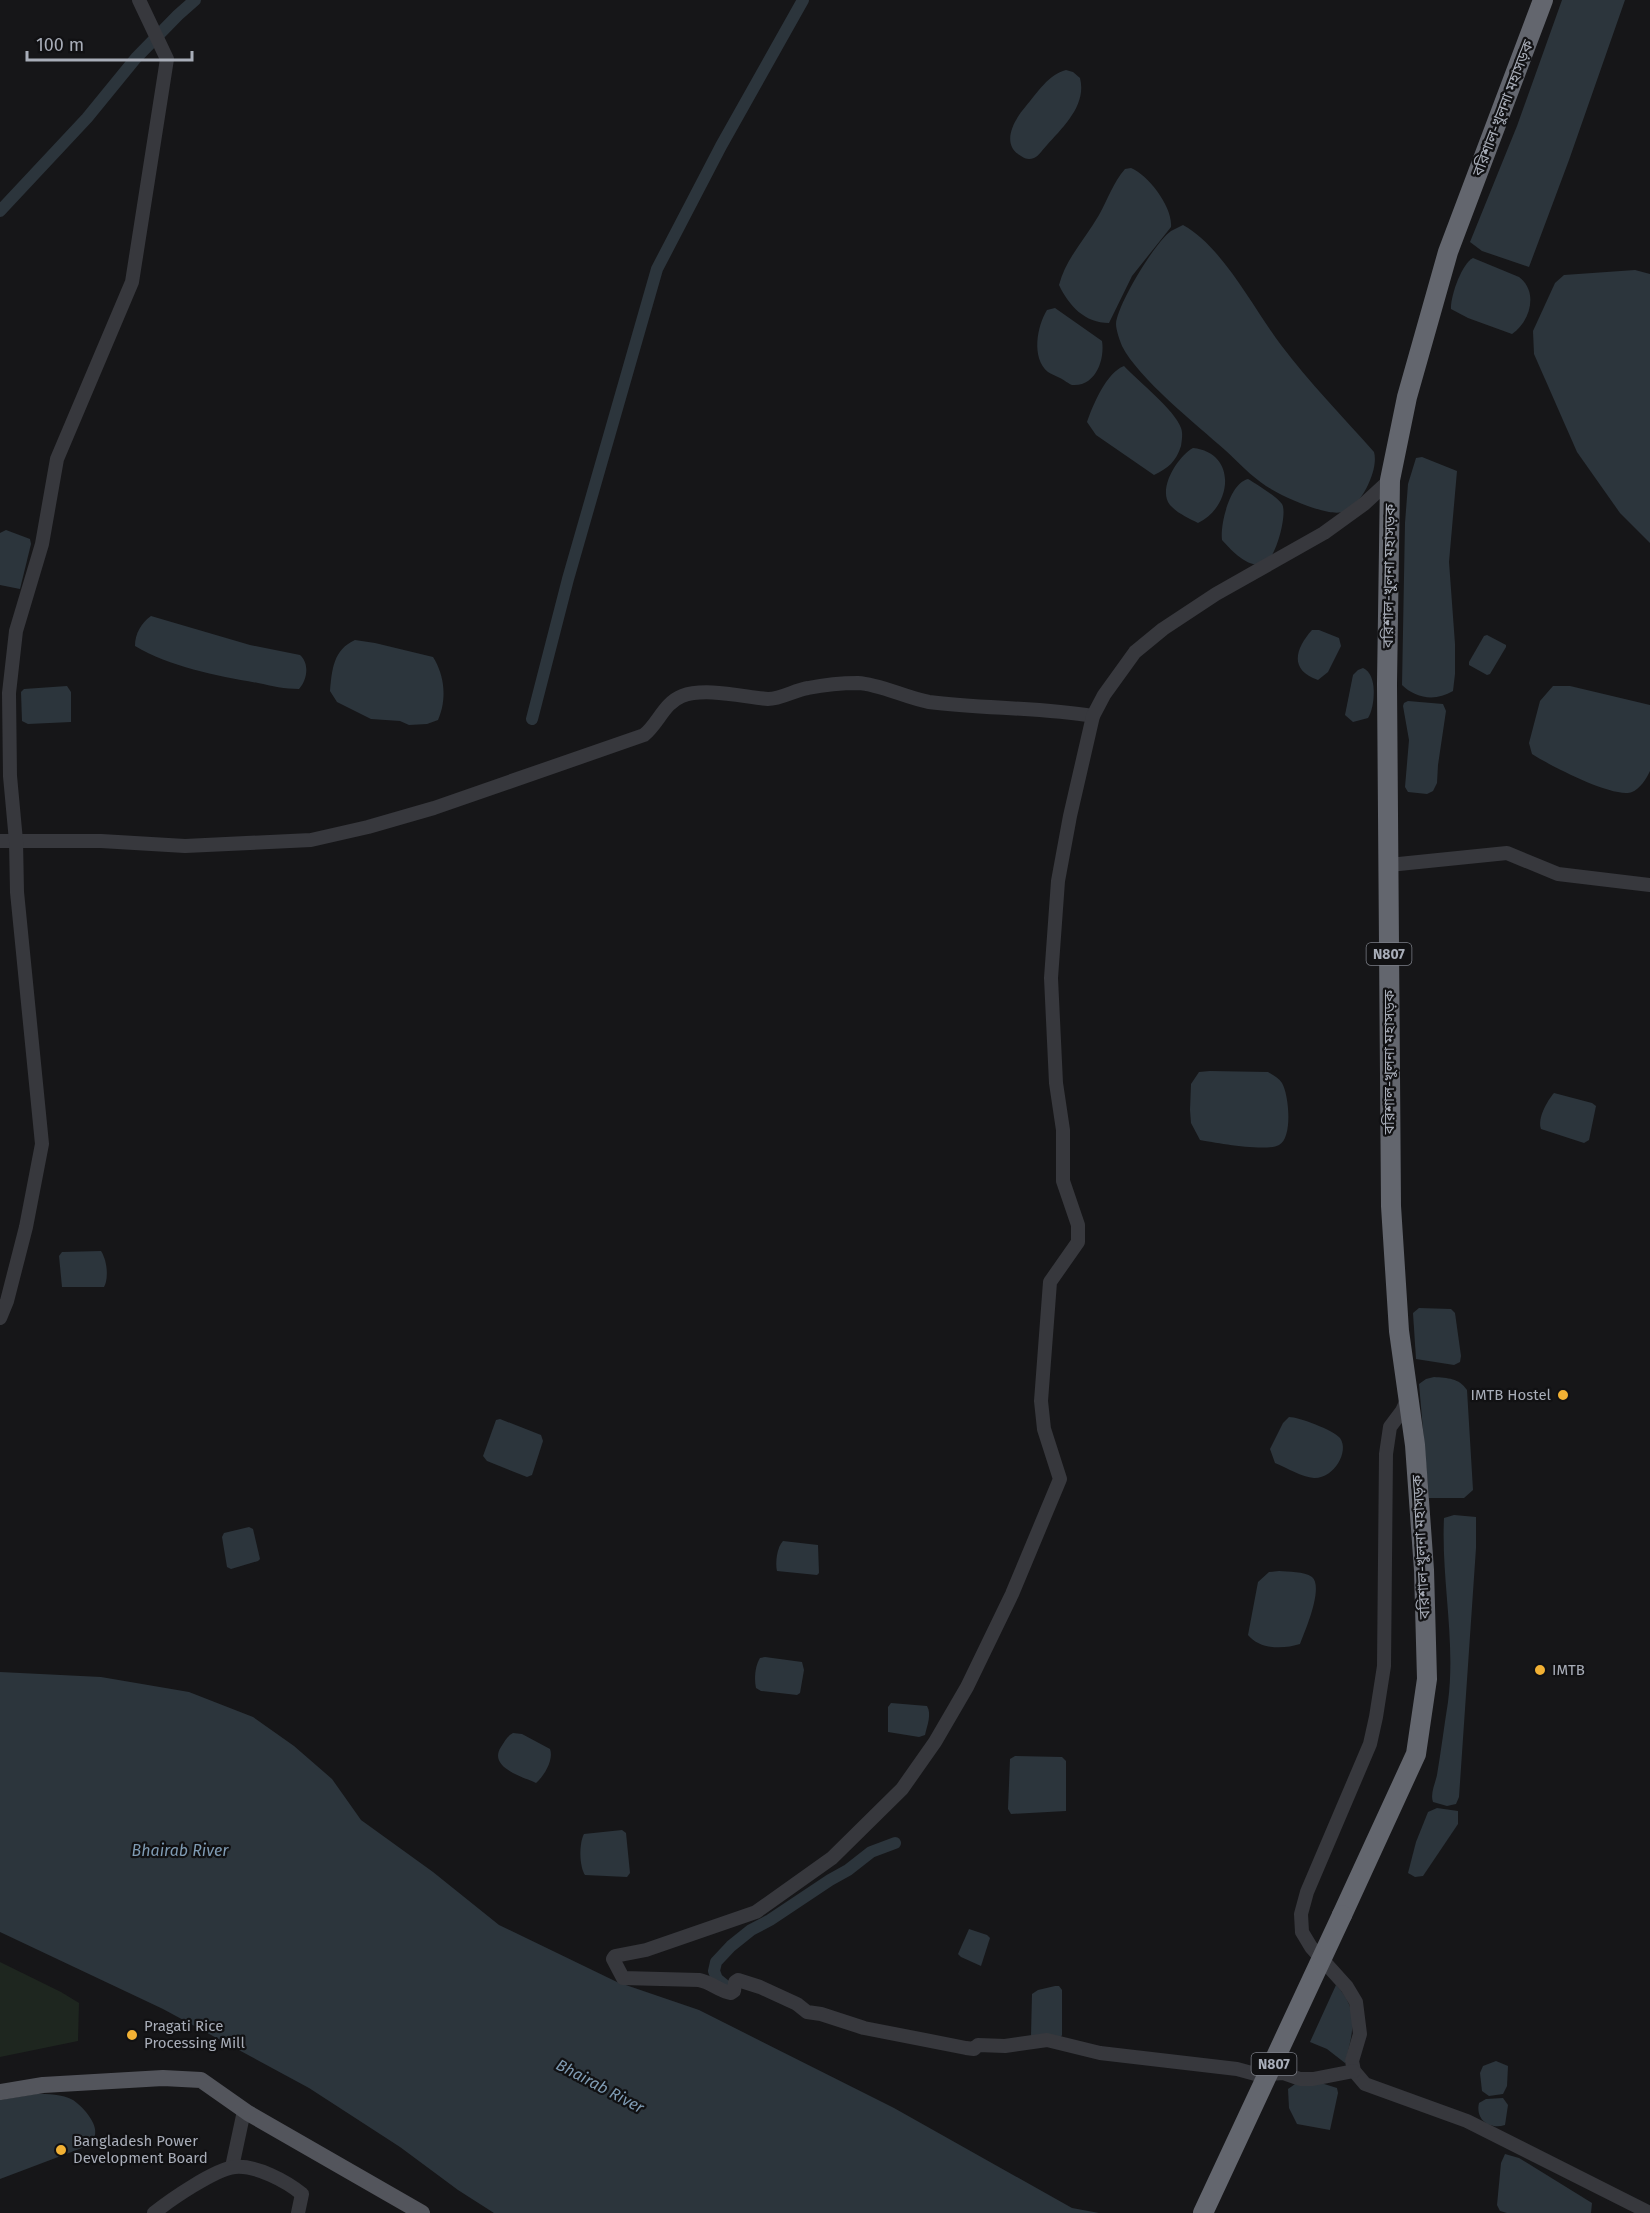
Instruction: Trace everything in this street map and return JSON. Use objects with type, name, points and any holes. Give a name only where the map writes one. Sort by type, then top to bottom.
[{"type":"highway","name":"বরিশাল-খুলনা মহাসড়ক","points":[[1203,2213],[1416,1754],[1427,1679],[1424,1570],[1415,1445],[1399,1331],[1390,1206],[1387,684],[1390,480],[1407,397],[1448,252],[1543,0]]},
{"type":"main road","points":[[0,2092],[43,2085],[163,2078],[201,2080],[244,2110],[422,2213]]},
{"type":"street","points":[[0,1318],[26,1227],[42,1144],[17,892],[16,841],[10,776],[9,693],[16,631],[42,544],[57,459],[132,282],[167,59],[139,0]]},
{"type":"street","points":[[1354,2072],[1313,2079],[1300,2079],[1283,2073],[1259,2075],[1237,2069],[1100,2052],[1047,2040],[1005,2046],[978,2045],[974,2049],[966,2048],[864,2028],[821,2014],[807,2012],[797,2004],[769,1991],[738,1980],[731,1993],[716,1988],[710,1982],[699,1980],[623,1978],[613,1959],[615,1956],[646,1950],[756,1912],[832,1858],[902,1788],[935,1742],[967,1687],[1012,1594],[1060,1479],[1044,1429],[1041,1401],[1050,1282],[1078,1242],[1078,1225],[1064,1181],[1063,1130],[1056,1083],[1051,978],[1058,880],[1093,716],[1110,687],[1135,652],[1142,646],[1216,594],[1324,533],[1364,504],[1390,480]]},
{"type":"street","points":[[0,841],[101,841],[185,846],[311,840],[434,808],[644,735],[654,727],[663,712],[673,702],[682,696],[705,693],[771,699],[808,688],[860,683],[925,701],[983,708],[1069,712],[1093,716]]},
{"type":"street","points":[[1389,865],[1507,853],[1558,874],[1650,885]]},
{"type":"street","points":[[1408,1396],[1402,1411],[1390,1427],[1386,1454],[1384,1666],[1376,1717],[1370,1744],[1311,1883],[1301,1914],[1302,1932],[1311,1947],[1347,1987],[1356,2002],[1360,2034],[1352,2061],[1354,2072],[1365,2084],[1467,2121],[1650,2213]]},
{"type":"street","points":[[232,2167],[244,2110]]},
{"type":"street","points":[[154,2213],[199,2182],[232,2167],[256,2168],[302,2194],[298,2213]]},
{"type":"shaded area","points":[[0,1962],[79,2003],[78,2041],[0,2057]]},
{"type":"water","points":[[1562,0],[1625,0],[1529,267],[1482,251],[1470,242],[1517,126]]},
{"type":"water","points":[[1066,70],[1080,78],[1081,88],[1077,106],[1066,123],[1036,157],[1024,158],[1011,145],[1011,132],[1014,125],[1021,112],[1044,85],[1054,75]]},
{"type":"water","points":[[1131,168],[1152,184],[1164,201],[1171,219],[1171,227],[1132,276],[1109,323],[1100,322],[1085,317],[1079,312],[1059,285],[1066,266],[1099,215],[1117,180],[1125,169]]},
{"type":"water","points":[[1183,225],[1198,235],[1224,263],[1292,359],[1374,452],[1374,467],[1368,485],[1358,501],[1347,511],[1333,513],[1313,508],[1260,482],[1154,386],[1130,359],[1122,346],[1116,324],[1130,289],[1164,237]]},
{"type":"water","points":[[1473,258],[1519,277],[1525,283],[1529,291],[1530,307],[1524,322],[1512,334],[1468,318],[1451,309],[1452,297],[1458,281],[1465,266]]},
{"type":"water","points":[[1635,270],[1650,274],[1650,543],[1620,513],[1577,452],[1534,354],[1533,331],[1555,283],[1564,275]]},
{"type":"water","points":[[1055,308],[1102,341],[1100,363],[1093,377],[1087,382],[1072,385],[1048,372],[1039,359],[1037,342],[1043,317],[1047,310]]},
{"type":"water","points":[[1124,366],[1164,404],[1182,430],[1181,446],[1177,456],[1167,467],[1154,475],[1096,435],[1087,422],[1106,382],[1111,375]]},
{"type":"water","points":[[1193,448],[1208,452],[1218,460],[1225,481],[1218,505],[1198,523],[1170,505],[1166,490],[1176,465]]},
{"type":"water","points":[[1422,457],[1457,471],[1449,562],[1455,674],[1453,691],[1439,697],[1419,696],[1402,685],[1405,523],[1408,484],[1416,458]]},
{"type":"water","points":[[1248,479],[1275,497],[1282,504],[1283,509],[1282,527],[1272,555],[1264,564],[1258,565],[1246,561],[1222,540],[1223,524],[1231,496],[1242,482]]},
{"type":"water","points":[[6,530],[30,539],[31,544],[20,589],[0,585],[0,533]]},
{"type":"water","points":[[151,616],[250,645],[300,655],[306,667],[304,681],[299,689],[278,687],[211,674],[163,660],[135,646],[139,629]]},
{"type":"water","points":[[1312,630],[1319,630],[1339,638],[1341,646],[1328,672],[1318,680],[1302,671],[1298,658],[1302,644]]},
{"type":"water","points":[[1487,635],[1506,647],[1490,674],[1487,675],[1469,665],[1469,662],[1484,636]]},
{"type":"water","points":[[355,640],[433,657],[440,672],[444,696],[438,720],[427,724],[409,725],[400,721],[371,719],[337,702],[330,691],[335,661],[342,649]]},
{"type":"water","points":[[1363,668],[1368,671],[1373,684],[1372,706],[1368,718],[1353,722],[1345,715],[1353,675]]},
{"type":"water","points":[[67,686],[71,692],[71,722],[28,724],[22,721],[21,692],[24,689]]},
{"type":"water","points":[[1553,686],[1570,686],[1650,705],[1650,771],[1637,789],[1623,793],[1611,791],[1566,773],[1532,754],[1529,743],[1540,701]]},
{"type":"water","points":[[1408,701],[1443,704],[1446,711],[1437,783],[1433,791],[1427,794],[1408,792],[1405,787],[1409,740],[1403,706]]},
{"type":"water","points":[[1199,1072],[1268,1072],[1282,1083],[1288,1106],[1288,1125],[1283,1141],[1279,1145],[1263,1148],[1200,1140],[1191,1123],[1191,1084]]},
{"type":"water","points":[[1554,1093],[1596,1106],[1589,1140],[1584,1143],[1541,1129],[1542,1115]]},
{"type":"water","points":[[101,1251],[107,1269],[104,1287],[62,1287],[59,1256],[62,1252]]},
{"type":"water","points":[[1419,1308],[1451,1309],[1455,1313],[1460,1362],[1454,1365],[1416,1359],[1413,1313]]},
{"type":"water","points":[[1434,1377],[1457,1381],[1467,1390],[1473,1490],[1464,1498],[1429,1498],[1419,1384]]},
{"type":"water","points":[[1289,1417],[1316,1424],[1340,1438],[1343,1444],[1341,1457],[1338,1464],[1327,1474],[1321,1477],[1309,1477],[1275,1463],[1270,1449],[1283,1423]]},
{"type":"water","points":[[500,1419],[541,1435],[543,1441],[532,1475],[527,1477],[487,1461],[483,1456],[496,1420]]},
{"type":"water","points":[[1454,1515],[1476,1517],[1476,1548],[1459,1797],[1456,1804],[1447,1806],[1433,1802],[1432,1796],[1440,1757],[1450,1679],[1444,1518]]},
{"type":"water","points":[[249,1527],[253,1529],[260,1559],[231,1569],[227,1567],[222,1537],[224,1533]]},
{"type":"water","points":[[783,1541],[818,1545],[819,1573],[817,1575],[777,1571],[777,1555]]},
{"type":"water","points":[[1269,1572],[1309,1575],[1315,1582],[1316,1590],[1309,1620],[1300,1644],[1287,1647],[1266,1646],[1248,1635],[1258,1582]]},
{"type":"water","points":[[760,1658],[802,1662],[804,1670],[800,1693],[797,1695],[761,1691],[756,1688],[757,1665]]},
{"type":"water","name":"Bhairab River","points":[[0,1672],[101,1677],[189,1692],[253,1717],[294,1746],[332,1779],[361,1820],[433,1872],[499,1925],[617,1982],[699,2010],[894,2108],[1072,2208],[1099,2213],[494,2213],[458,2190],[400,2147],[309,2088],[163,2009],[0,1932]]},
{"type":"water","points":[[891,1703],[927,1706],[929,1716],[925,1735],[919,1737],[888,1732],[888,1707]]},
{"type":"water","points":[[513,1733],[522,1734],[550,1749],[551,1758],[548,1768],[536,1783],[508,1770],[499,1760],[498,1754],[501,1747]]},
{"type":"water","points":[[1015,1756],[1062,1757],[1066,1761],[1066,1811],[1011,1814],[1008,1809],[1010,1759]]},
{"type":"water","points":[[1437,1808],[1458,1811],[1458,1824],[1423,1876],[1415,1877],[1408,1873],[1416,1842],[1428,1812]]},
{"type":"water","points":[[622,1830],[626,1833],[630,1873],[627,1877],[585,1875],[580,1854],[584,1834]]},
{"type":"water","points":[[969,1929],[990,1938],[981,1966],[958,1954]]},
{"type":"water","points":[[1336,1985],[1344,1994],[1352,2012],[1352,2031],[1345,2063],[1327,2049],[1310,2042]]},
{"type":"water","points":[[1059,1986],[1062,1990],[1062,2035],[1061,2037],[1031,2036],[1032,1994],[1038,1990]]},
{"type":"water","points":[[1496,2061],[1508,2066],[1507,2086],[1503,2094],[1489,2096],[1482,2091],[1480,2073],[1483,2066]]},
{"type":"water","points":[[1298,2082],[1321,2083],[1337,2088],[1338,2093],[1330,2130],[1297,2124],[1289,2108],[1288,2089]]},
{"type":"water","points":[[36,2094],[60,2095],[73,2100],[92,2120],[95,2135],[82,2148],[0,2179],[0,2100]]},
{"type":"water","points":[[1503,2098],[1508,2105],[1505,2125],[1489,2125],[1479,2114],[1479,2103],[1486,2099]]},
{"type":"water","points":[[1505,2154],[1519,2158],[1592,2203],[1591,2213],[1507,2213],[1500,2211],[1497,2205],[1501,2163]]},
{"type":"waterway","points":[[0,211],[87,118],[136,58],[195,0]]},
{"type":"waterway","points":[[532,719],[568,579],[657,269],[721,146],[803,0]]},
{"type":"waterway","points":[[728,1988],[717,1979],[714,1971],[716,1962],[731,1946],[751,1930],[848,1870],[871,1852],[895,1843]]},
{"type":"place","name":"IMTB Hostel","points":[[1563,1395]]},
{"type":"place","name":"IMTB","points":[[1540,1670]]},
{"type":"place","name":"Pragati Rice Processing Mill","points":[[132,2035]]},
{"type":"place","name":"Bangladesh Power Development Board","points":[[61,2150]]}]
